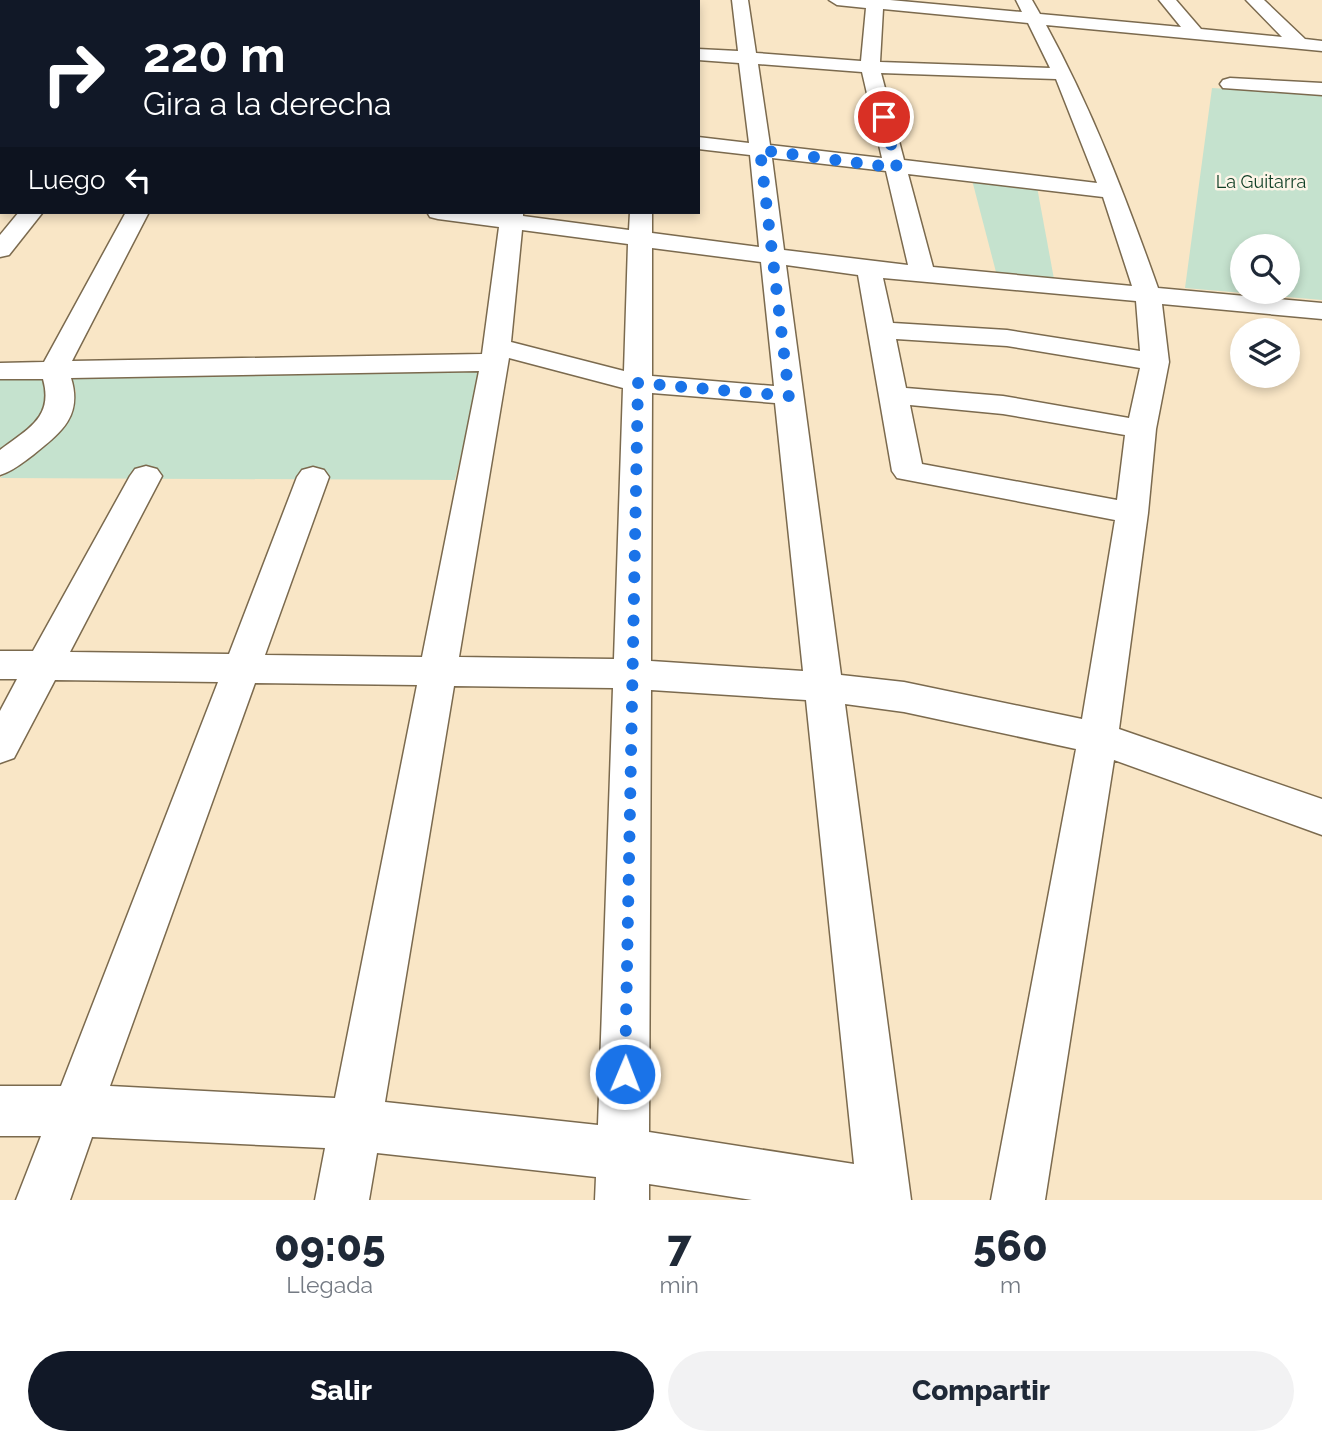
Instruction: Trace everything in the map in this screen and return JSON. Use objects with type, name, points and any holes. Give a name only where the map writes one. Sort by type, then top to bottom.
[{"type":"street","points":[[0,1111],[77,1110],[357,1125],[623,1177],[883,1198],[740,0]]},
{"type":"street","points":[[837,0],[1030,9],[1196,34],[1322,46]]},
{"type":"street","points":[[1167,0],[1196,34]]},
{"type":"street","points":[[1254,0],[1300,44]]},
{"type":"street","points":[[874,2],[870,67],[922,272]]},
{"type":"street","points":[[1018,1200],[1098,738],[1132,513],[1141,429],[1155,362],[1148,296],[1112,191],[1063,75],[1030,9]]},
{"type":"street","points":[[700,54],[870,67],[1063,75]]},
{"type":"street","points":[[1230,84],[1322,89]]},
{"type":"street","points":[[700,143],[1112,191]]},
{"type":"street","points":[[0,250],[29,214]]},
{"type":"street","points":[[0,465],[53,425],[62,395],[54,369],[136,214]]},
{"type":"street","points":[[467,214],[641,226],[772,256],[869,269],[1322,311]]},
{"type":"street","points":[[342,1200],[495,355],[511,217]]},
{"type":"street","points":[[623,1177],[641,226]]},
{"type":"street","points":[[869,269],[908,471],[1132,513]]},
{"type":"street","points":[[879,330],[1007,338],[1155,362]]},
{"type":"street","points":[[0,371],[495,355],[638,383],[789,396]]},
{"type":"street","points":[[892,395],[1003,405],[1141,429]]},
{"type":"street","points":[[0,747],[146,476]]},
{"type":"street","points":[[43,1200],[313,477]]},
{"type":"street","points":[[0,665],[633,674],[823,687],[904,696],[1098,738],[1322,817]]},
{"type":"green space","name":"La Guitarra","points":[[1212,88],[1322,95],[1322,300],[1300,298],[1300,234],[1230,234],[1230,292],[1185,288]]},
{"type":"green space","points":[[972,180],[1037,187],[1054,279],[996,272]]},
{"type":"green space","points":[[482,368],[455,480],[0,478],[65,425],[76,392],[69,373]]},
{"type":"green space","points":[[45,374],[49,391],[46,415],[34,432],[0,457],[0,376]]},
{"type":"route","points":[[625,1074],[638,383],[789,396],[760,150],[897,168],[884,117]]}]
